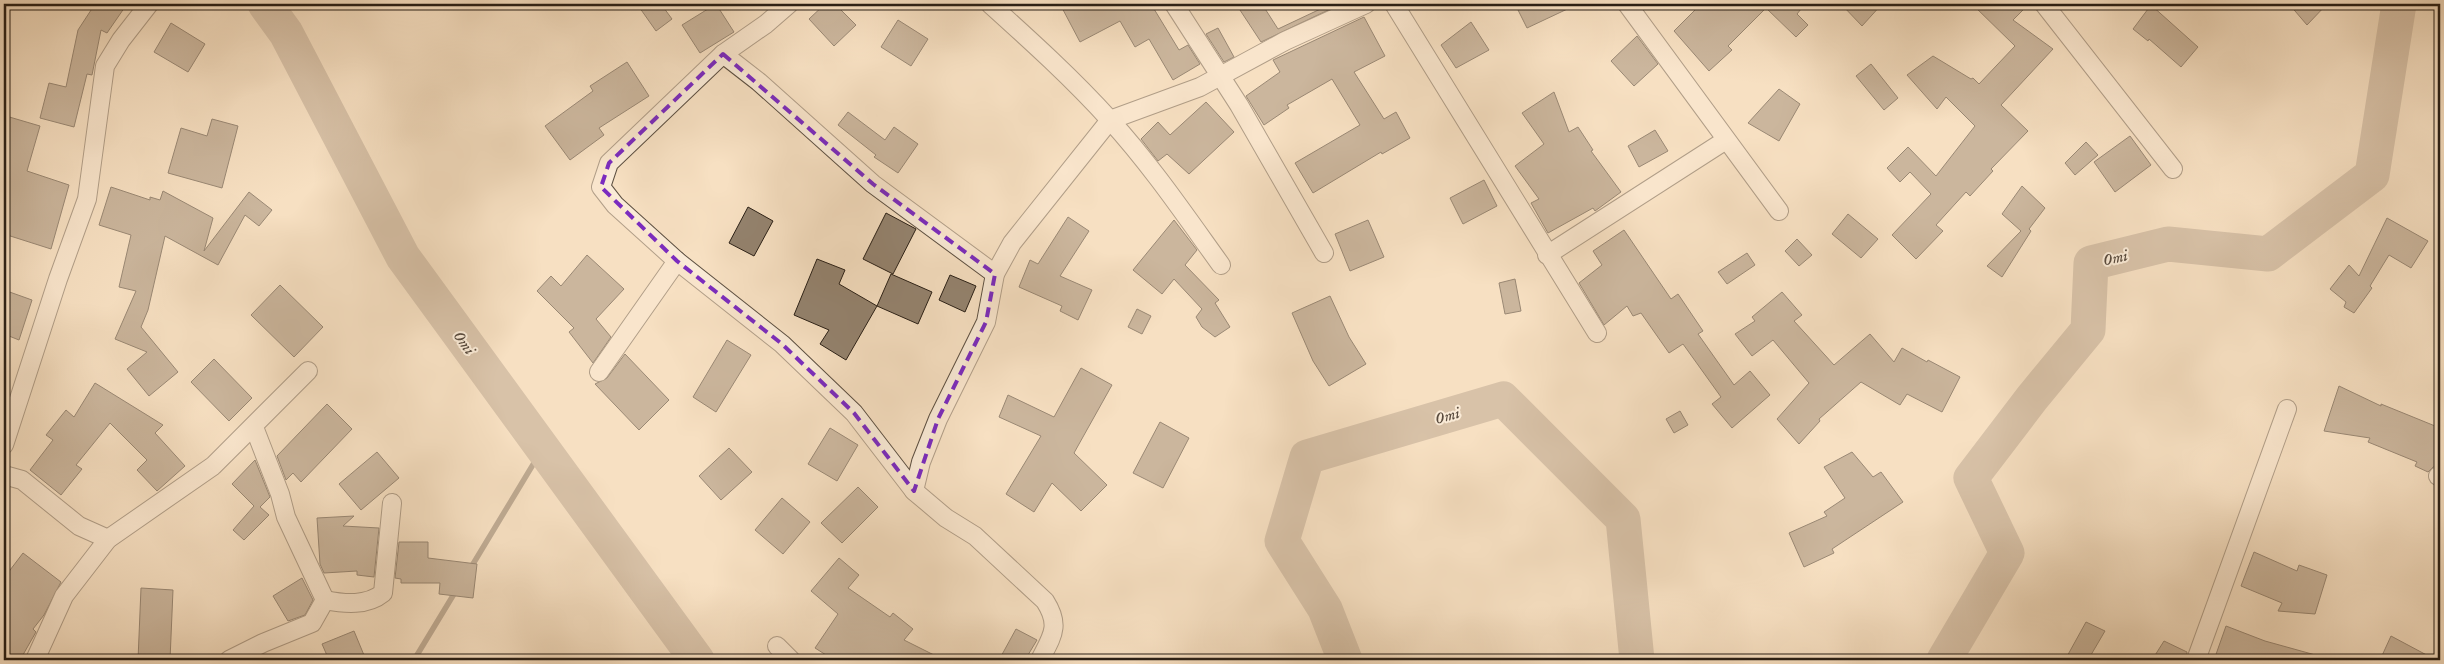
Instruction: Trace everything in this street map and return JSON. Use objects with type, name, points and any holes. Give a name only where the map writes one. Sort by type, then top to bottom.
[{"type":"street","points":[[4,445],[58,279],[87,198],[105,66],[121,40],[149,4]]},
{"type":"street","points":[[789,4],[766,24],[723,54],[609,163],[601,188],[615,205],[677,260],[782,344],[854,413],[914,491],[946,518],[976,536],[1045,601],[1053,614],[1054,632],[1040,660]]},
{"type":"street","points":[[990,4],[1040,50],[1110,120],[1160,180],[1221,265]]},
{"type":"street","points":[[1174,4],[1221,76],[1324,253]]},
{"type":"street","points":[[914,491],[921,462],[938,419],[986,322],[994,274],[1012,243],[1110,120],[1200,87],[1285,41],[1366,4]]},
{"type":"street","points":[[1394,4],[1596,333]]},
{"type":"street","points":[[2044,4],[2173,169]]},
{"type":"street","points":[[1635,7],[1726,140],[1779,211]]},
{"type":"street","points":[[723,54],[759,82],[873,184],[994,274]]},
{"type":"street","points":[[1547,255],[1726,140]]},
{"type":"street","points":[[599,372],[677,260]]},
{"type":"street","points":[[35,660],[64,596],[108,539],[213,466],[308,371]]},
{"type":"street","points":[[2196,660],[2287,409]]},
{"type":"street","points":[[254,427],[280,494],[286,517],[326,600]]},
{"type":"street","points":[[4,475],[22,480],[78,526],[108,539]]},
{"type":"street","points":[[326,600],[345,604],[374,600],[382,593],[392,503]]},
{"type":"street","points":[[229,660],[263,642],[312,623],[326,600]]},
{"type":"street","points":[[777,646],[792,660]]},
{"type":"highlighted area","points":[[723,54],[873,184],[995,274],[986,322],[938,419],[914,491],[854,413],[782,344],[677,261],[601,187],[609,163]]},
{"type":"building","points":[[95,4],[127,4],[107,33],[101,30],[92,75],[87,74],[74,127],[40,118],[49,83],[66,87],[78,30]]},
{"type":"building","points":[[637,4],[661,4],[672,19],[656,31]]},
{"type":"building","points":[[716,4],[734,32],[700,53],[682,25]]},
{"type":"building","points":[[825,4],[835,4],[856,25],[834,46],[809,19]]},
{"type":"building","points":[[1060,4],[1151,4],[1179,50],[1188,45],[1200,64],[1173,80],[1149,39],[1135,47],[1120,21],[1080,42]]},
{"type":"building","points":[[1236,4],[1262,4],[1278,29],[1331,4],[1341,4],[1261,42]]},
{"type":"building","points":[[1515,4],[1578,4],[1527,28]]},
{"type":"building","points":[[1701,4],[1805,4],[1797,14],[1808,25],[1796,37],[1766,8],[1728,46],[1732,50],[1709,71],[1674,31]]},
{"type":"building","points":[[1841,4],[1882,4],[1862,26]]},
{"type":"building","points":[[1972,4],[2029,4],[2013,20],[2053,49],[2001,105],[2028,131],[1991,169],[1993,171],[1970,196],[1966,192],[1936,225],[1943,231],[1916,259],[1892,235],[1931,194],[1910,172],[1900,182],[1887,168],[1908,147],[1936,176],[1975,126],[1946,97],[1937,109],[1907,75],[1933,56],[1971,79],[1973,78],[1979,84],[2015,46]]},
{"type":"building","points":[[2289,4],[2327,4],[2307,25]]},
{"type":"building","points":[[2151,5],[2198,47],[2181,67],[2149,39],[2148,41],[2133,29]]},
{"type":"building","points":[[1364,17],[1385,56],[1354,72],[1384,119],[1396,112],[1410,138],[1382,154],[1381,152],[1313,193],[1295,163],[1360,125],[1332,79],[1287,105],[1289,108],[1264,125],[1246,96],[1280,72],[1273,60]]},
{"type":"building","points":[[898,20],[928,39],[911,66],[881,47]]},
{"type":"building","points":[[1471,22],[1489,50],[1456,68],[1441,45]]},
{"type":"building","points":[[171,23],[205,44],[188,72],[154,52]]},
{"type":"building","points":[[1218,28],[1234,57],[1224,62],[1206,34]]},
{"type":"building","points":[[1637,36],[1658,64],[1634,86],[1611,61]]},
{"type":"building","points":[[627,62],[649,96],[599,128],[604,135],[570,160],[545,126],[593,91],[590,86]]},
{"type":"building","points":[[1871,64],[1898,98],[1884,110],[1856,76]]},
{"type":"building","points":[[1779,89],[1800,104],[1779,141],[1748,123]]},
{"type":"building","points":[[1554,92],[1569,132],[1578,127],[1593,150],[1591,151],[1621,192],[1595,211],[1593,208],[1548,233],[1531,203],[1539,199],[1515,166],[1544,144],[1522,113]]},
{"type":"building","points":[[1206,102],[1234,132],[1189,174],[1167,154],[1158,161],[1141,139],[1158,122],[1170,135]]},
{"type":"building","points":[[848,112],[885,140],[894,127],[918,144],[898,173],[874,157],[876,155],[838,125]]},
{"type":"building","points":[[6,116],[40,126],[27,171],[69,185],[51,249],[4,234],[4,126]]},
{"type":"building","points":[[212,119],[238,126],[222,188],[168,173],[181,128],[207,136]]},
{"type":"building","points":[[1655,130],[1668,151],[1639,167],[1628,146]]},
{"type":"building","points":[[2130,136],[2151,165],[2115,192],[2094,162]]},
{"type":"building","points":[[2086,142],[2098,155],[2075,175],[2065,163]]},
{"type":"building","points":[[1484,180],[1497,206],[1463,224],[1450,198]]},
{"type":"building","points":[[2022,186],[2045,208],[2029,229],[2031,231],[2002,277],[1987,266],[2021,231],[2002,214]]},
{"type":"building","points":[[111,187],[150,200],[150,197],[160,200],[163,191],[213,218],[204,251],[249,192],[272,210],[259,226],[245,215],[218,265],[165,236],[148,310],[141,327],[178,372],[149,396],[127,369],[147,352],[115,339],[136,291],[119,287],[131,235],[99,225]]},
{"type":"building","points":[[748,207],[773,221],[754,256],[729,243]]},
{"type":"building","points":[[886,213],[916,229],[893,274],[863,259]]},
{"type":"building","points":[[1848,214],[1878,239],[1861,258],[1832,234]]},
{"type":"building","points":[[1068,217],[1089,231],[1060,276],[1092,290],[1078,320],[1060,311],[1062,306],[1019,287],[1030,260],[1038,264]]},
{"type":"building","points":[[2387,218],[2428,241],[2411,268],[2389,255],[2370,286],[2372,288],[2354,313],[2344,307],[2346,302],[2330,289],[2349,265],[2359,276]]},
{"type":"building","points":[[1174,220],[1197,250],[1185,265],[1219,300],[1215,303],[1230,327],[1215,337],[1202,327],[1196,317],[1202,309],[1174,279],[1162,294],[1133,270]]},
{"type":"building","points":[[1368,220],[1384,257],[1350,271],[1335,234]]},
{"type":"building","points":[[1624,230],[1671,299],[1678,294],[1703,331],[1698,334],[1734,385],[1750,371],[1770,395],[1732,428],[1712,404],[1721,397],[1683,344],[1669,353],[1641,313],[1633,316],[1627,306],[1604,325],[1579,283],[1602,265],[1593,251]]},
{"type":"building","points":[[1797,239],[1812,255],[1799,266],[1785,251]]},
{"type":"building","points":[[1747,253],[1755,265],[1727,284],[1718,272]]},
{"type":"building","points":[[587,255],[624,289],[596,319],[611,337],[593,363],[569,332],[574,328],[537,291],[551,276],[561,286]]},
{"type":"building","points":[[817,259],[845,270],[839,284],[877,306],[846,360],[820,344],[829,330],[794,315]]},
{"type":"building","points":[[891,274],[932,292],[918,324],[877,306]]},
{"type":"building","points":[[950,275],[976,286],[965,312],[939,300]]},
{"type":"building","points":[[1515,279],[1521,311],[1505,314],[1499,283]]},
{"type":"building","points":[[280,285],[323,327],[294,357],[251,315]]},
{"type":"building","points":[[4,290],[32,300],[19,340],[4,334]]},
{"type":"building","points":[[1782,292],[1802,315],[1794,321],[1834,365],[1870,334],[1894,362],[1902,348],[1960,377],[1942,412],[1907,394],[1900,405],[1861,382],[1819,419],[1820,421],[1799,444],[1777,419],[1809,383],[1773,340],[1752,356],[1735,334],[1755,321],[1752,317]]},
{"type":"building","points":[[1330,296],[1349,337],[1366,364],[1329,386],[1313,361],[1292,313]]},
{"type":"building","points":[[1137,309],[1151,316],[1142,334],[1128,327]]},
{"type":"building","points":[[727,340],[751,355],[716,412],[693,397]]},
{"type":"building","points":[[625,354],[669,400],[639,430],[595,384],[607,378]]},
{"type":"building","points":[[214,359],[252,398],[229,421],[191,382]]},
{"type":"building","points":[[1081,368],[1112,385],[1074,453],[1107,485],[1081,511],[1052,483],[1034,512],[1006,494],[1041,436],[999,417],[1008,395],[1054,417]]},
{"type":"building","points":[[95,383],[163,425],[155,433],[185,466],[157,491],[137,470],[147,460],[110,423],[76,465],[82,469],[61,495],[30,470],[53,440],[46,435],[66,410],[74,417]]},
{"type":"building","points":[[2339,386],[2381,406],[2381,404],[2440,428],[2440,466],[2433,467],[2428,472],[2415,466],[2417,462],[2368,442],[2370,438],[2324,431]]},
{"type":"building","points":[[327,404],[352,429],[301,482],[293,473],[286,480],[277,456]]},
{"type":"building","points":[[1680,411],[1688,425],[1674,433],[1666,419]]},
{"type":"building","points":[[1160,422],[1189,438],[1163,488],[1133,473]]},
{"type":"building","points":[[830,428],[858,445],[837,481],[808,464]]},
{"type":"building","points":[[729,448],[752,472],[721,500],[699,476]]},
{"type":"building","points":[[377,452],[399,478],[361,510],[339,484]]},
{"type":"building","points":[[1852,452],[1873,477],[1881,472],[1903,502],[1832,549],[1834,553],[1804,567],[1789,533],[1827,516],[1824,512],[1845,498],[1824,467]]},
{"type":"building","points":[[255,460],[270,497],[260,507],[269,515],[244,540],[233,530],[254,506],[232,484]]},
{"type":"building","points":[[858,487],[878,507],[842,543],[821,523]]},
{"type":"building","points":[[782,498],[810,522],[783,554],[755,530]]},
{"type":"building","points":[[354,516],[343,526],[379,528],[374,577],[357,575],[357,571],[324,573],[320,564],[317,518]]},
{"type":"building","points":[[399,542],[428,542],[428,558],[477,564],[473,598],[439,594],[440,583],[401,583],[401,579],[395,578]]},
{"type":"building","points":[[2254,552],[2297,571],[2299,565],[2327,575],[2315,614],[2278,611],[2282,603],[2241,586]]},
{"type":"building","points":[[23,553],[61,582],[44,615],[33,629],[36,632],[20,660],[4,660],[4,578]]},
{"type":"building","points":[[839,558],[859,575],[848,588],[890,617],[893,613],[913,629],[904,640],[944,660],[834,660],[815,648],[838,614],[811,591]]},
{"type":"building","points":[[302,578],[313,600],[305,615],[288,621],[273,596]]},
{"type":"building","points":[[141,588],[173,590],[170,660],[138,660]]},
{"type":"building","points":[[2086,622],[2105,631],[2088,660],[2065,660]]},
{"type":"building","points":[[2226,626],[2265,641],[2319,656],[2318,660],[2214,660]]},
{"type":"building","points":[[1016,629],[1037,640],[1025,660],[999,660]]},
{"type":"building","points":[[354,631],[366,660],[329,660],[322,644]]},
{"type":"building","points":[[2391,636],[2436,660],[2380,660]]},
{"type":"building","points":[[2164,641],[2187,652],[2186,660],[2152,660]]},
{"type":"waterway","name":"Omi","points":[[265,4],[286,33],[403,257],[697,660]]},
{"type":"waterway","name":"Omi","points":[[1944,660],[2007,553],[1971,478],[2032,398],[2088,330],[2091,263],[2168,244],[2268,254],[2372,175],[2399,4]]},
{"type":"waterway","name":"Omi","points":[[1345,660],[1325,609],[1282,541],[1307,457],[1503,399],[1623,519],[1637,660]]},
{"type":"waterway","points":[[470,569],[543,448]]},
{"type":"waterway","points":[[414,660],[457,589]]}]
